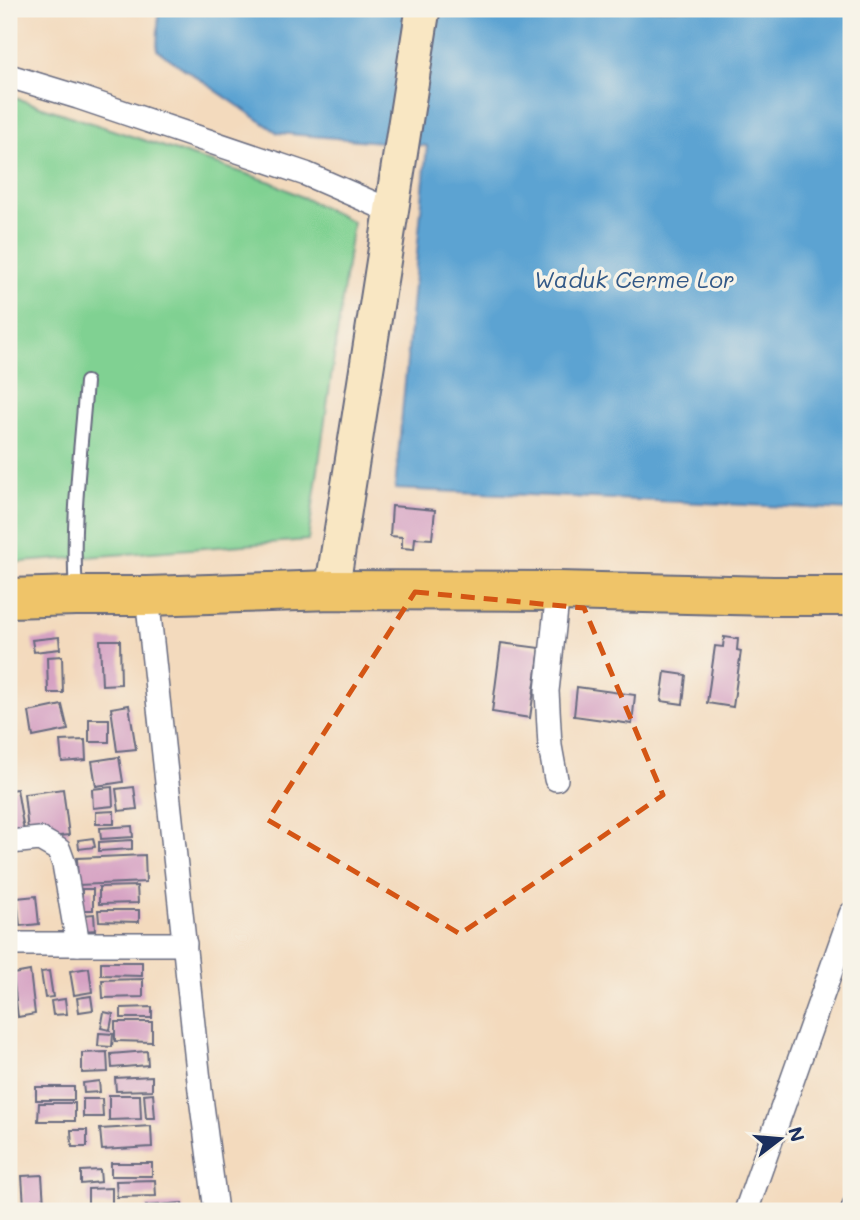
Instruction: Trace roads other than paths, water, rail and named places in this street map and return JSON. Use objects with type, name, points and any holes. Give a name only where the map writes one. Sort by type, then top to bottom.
[{"type":"highway","points":[[9,598],[332,590],[851,596]]},
{"type":"main road","points":[[332,590],[423,9]]},
{"type":"street","points":[[9,76],[306,174],[391,211]]},
{"type":"street","points":[[556,779],[547,691],[558,591]]},
{"type":"street","points":[[147,596],[200,1090],[216,1211]]},
{"type":"street","points":[[10,842],[40,839],[59,850],[64,864],[78,944]]},
{"type":"street","points":[[746,1211],[851,914]]},
{"type":"street","points":[[9,944],[185,944]]},
{"type":"lane","points":[[76,596],[74,567],[86,382]]},
{"type":"water","name":"Waduk Cerme Lor","points":[[159,9],[851,9],[851,510],[395,489],[427,146],[278,133],[157,50]]},
{"type":"railway","points":[[843,1211],[851,1190]]}]
